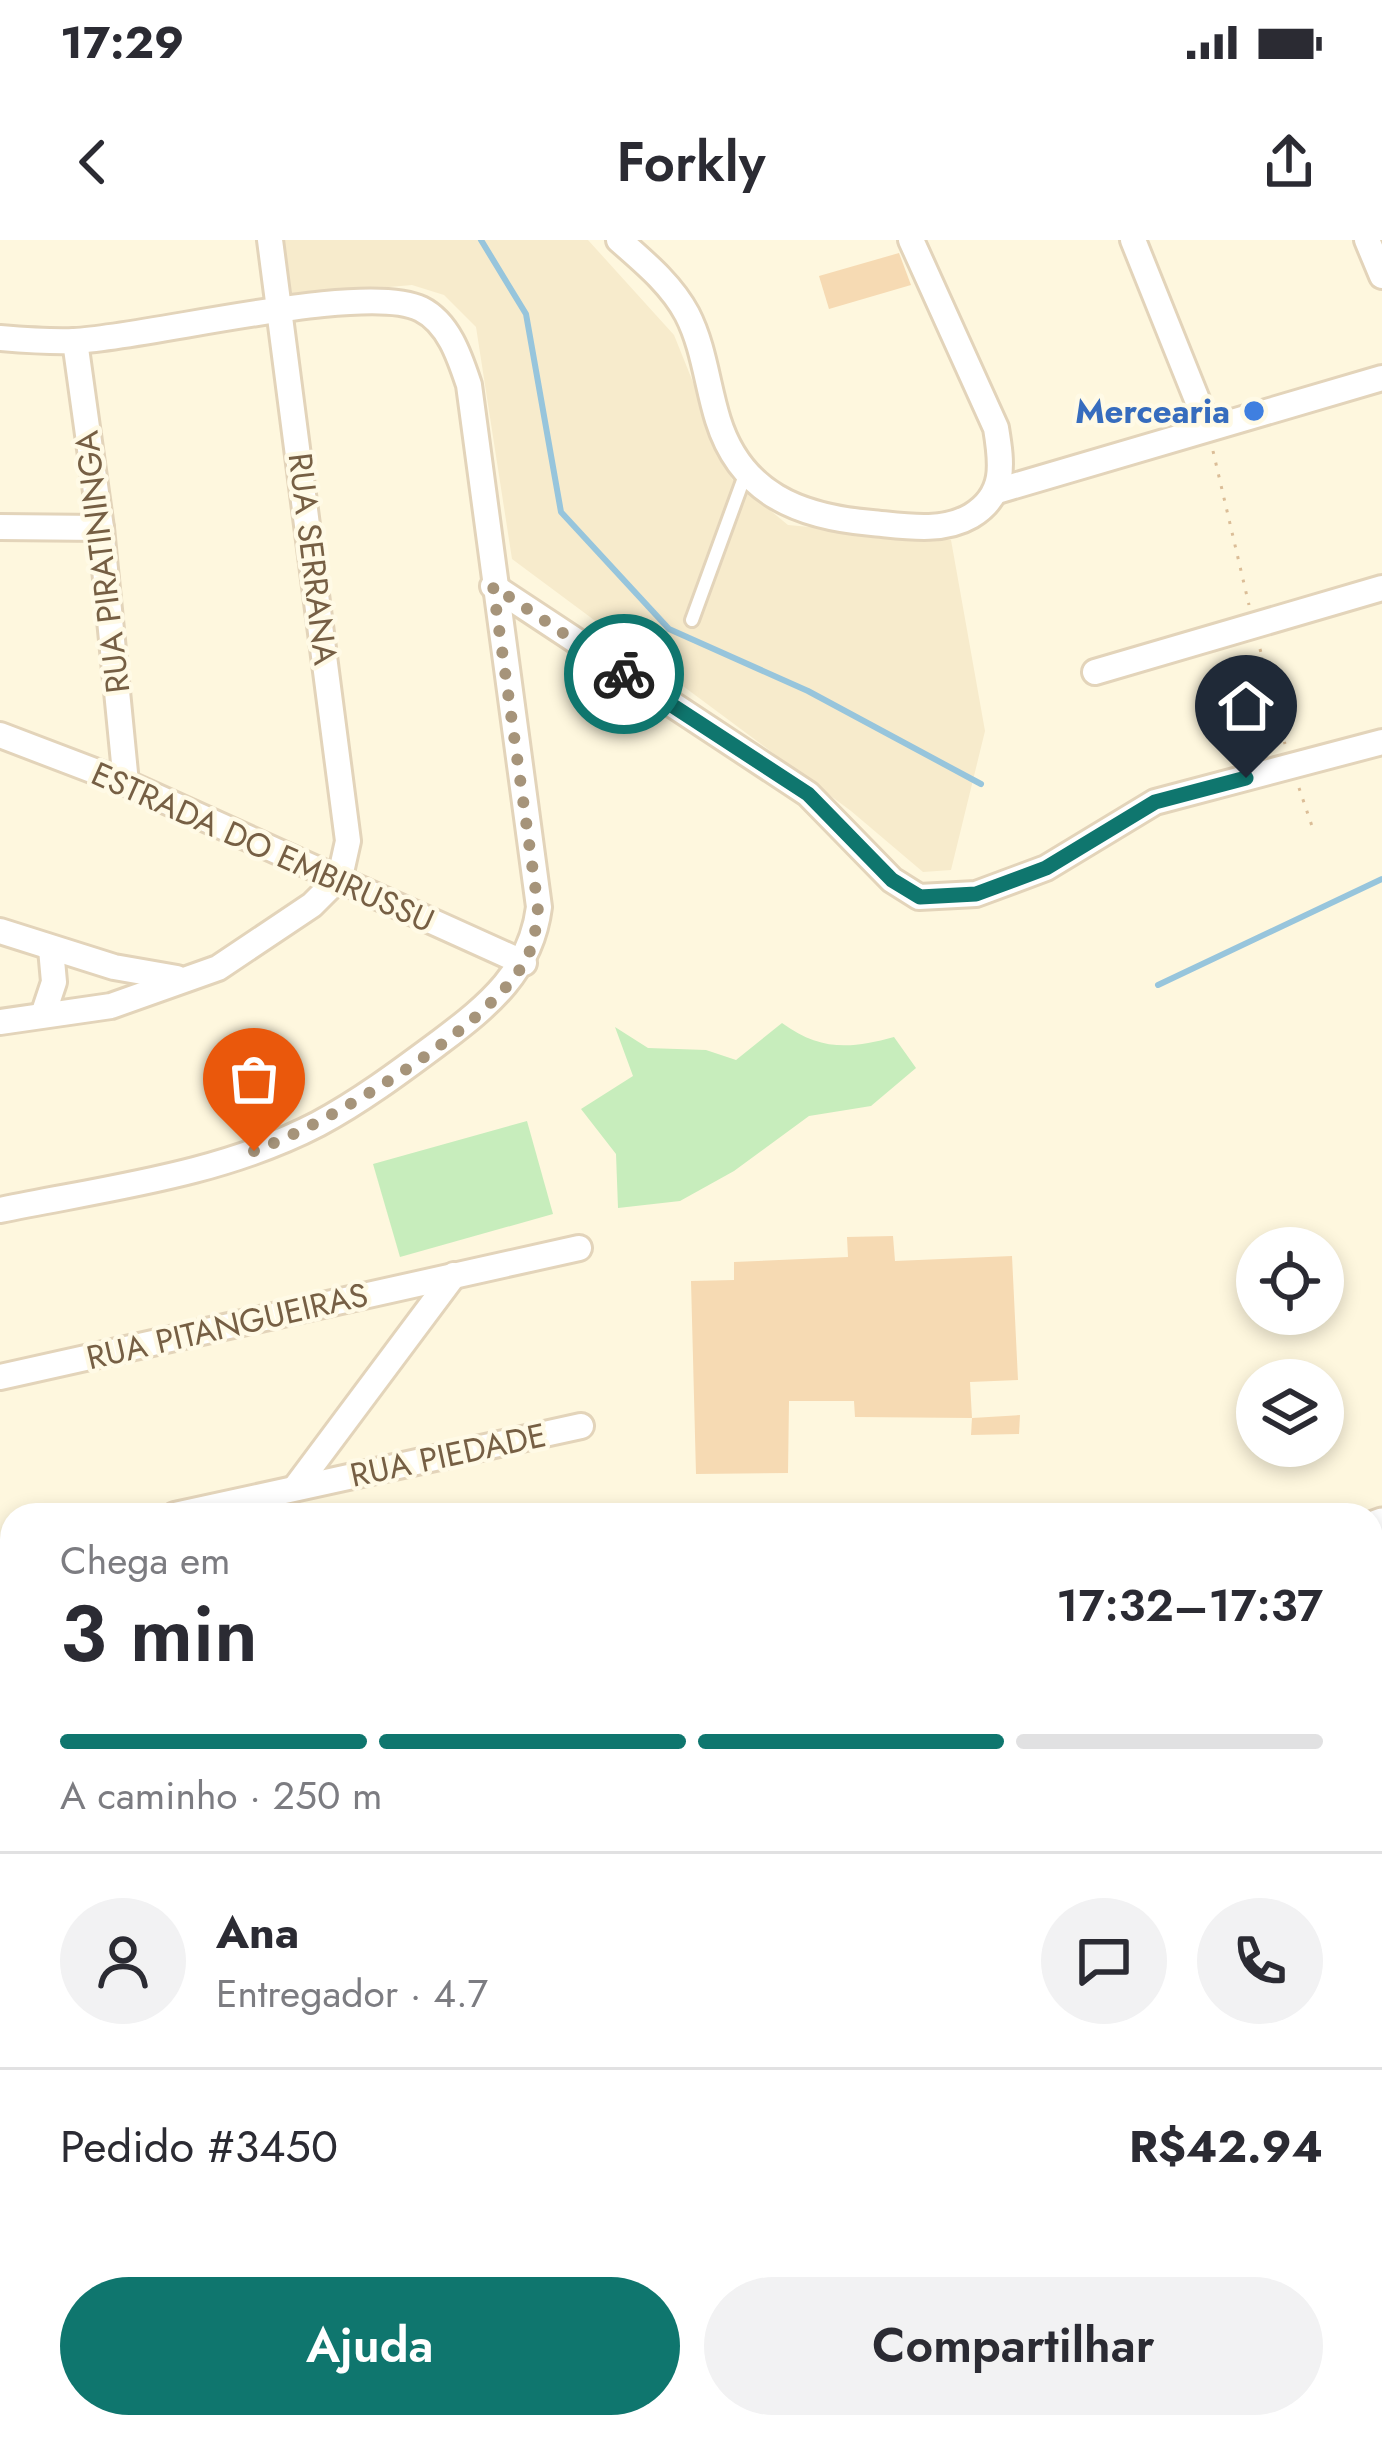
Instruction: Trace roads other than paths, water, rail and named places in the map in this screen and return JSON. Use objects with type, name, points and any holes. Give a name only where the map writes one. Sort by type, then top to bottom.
[{"type":"street","name":"RUA SERRANA","points":[[270,240],[344,801],[348,841],[340,878]]},
{"type":"street","points":[[619,240],[669,287],[687,314],[718,422],[745,475],[794,509],[909,526],[961,522],[997,491],[1382,378]]},
{"type":"street","points":[[911,240],[996,428],[997,491]]},
{"type":"street","points":[[1133,240],[1208,427]]},
{"type":"street","points":[[1366,240],[1382,276]]},
{"type":"street","points":[[0,338],[75,341],[279,311],[395,302],[423,310],[441,327],[457,350],[469,385],[538,907],[535,938],[524,963],[458,1028],[320,1123],[188,1172],[0,1210]]},
{"type":"street","name":"RUA PIRATININGA","points":[[75,341],[101,528],[127,783]]},
{"type":"street","points":[[0,526],[101,528]]},
{"type":"street","points":[[493,586],[808,794],[892,880],[920,897],[976,894],[1046,868],[1155,802],[1382,742]]},
{"type":"street","points":[[1095,672],[1382,588]]},
{"type":"street","name":"ESTRADA DO EMBIRUSSU","points":[[0,735],[127,783],[524,963]]},
{"type":"street","points":[[0,1022],[44,1012],[111,1006],[187,979],[232,959],[312,905],[340,878]]},
{"type":"street","points":[[0,931],[114,967],[187,979]]},
{"type":"street","points":[[44,1012],[54,982],[51,949]]},
{"type":"street","points":[[111,1006],[114,967]]},
{"type":"street","name":"RUA PITANGUEIRAS","points":[[0,1377],[579,1248]]},
{"type":"street","name":"RUA PITANGUEIRAS","points":[[295,1488],[454,1275]]},
{"type":"street","name":"RUA PIEDADE","points":[[228,1503],[581,1426]]},
{"type":"lane","points":[[692,620],[745,475]]},
{"type":"waterway","points":[[481,240],[526,314],[561,512],[669,629],[808,691],[981,784]]},
{"type":"waterway","points":[[1158,985],[1382,879]]},
{"type":"place","name":"Mercearia","points":[[1254,411]]}]
